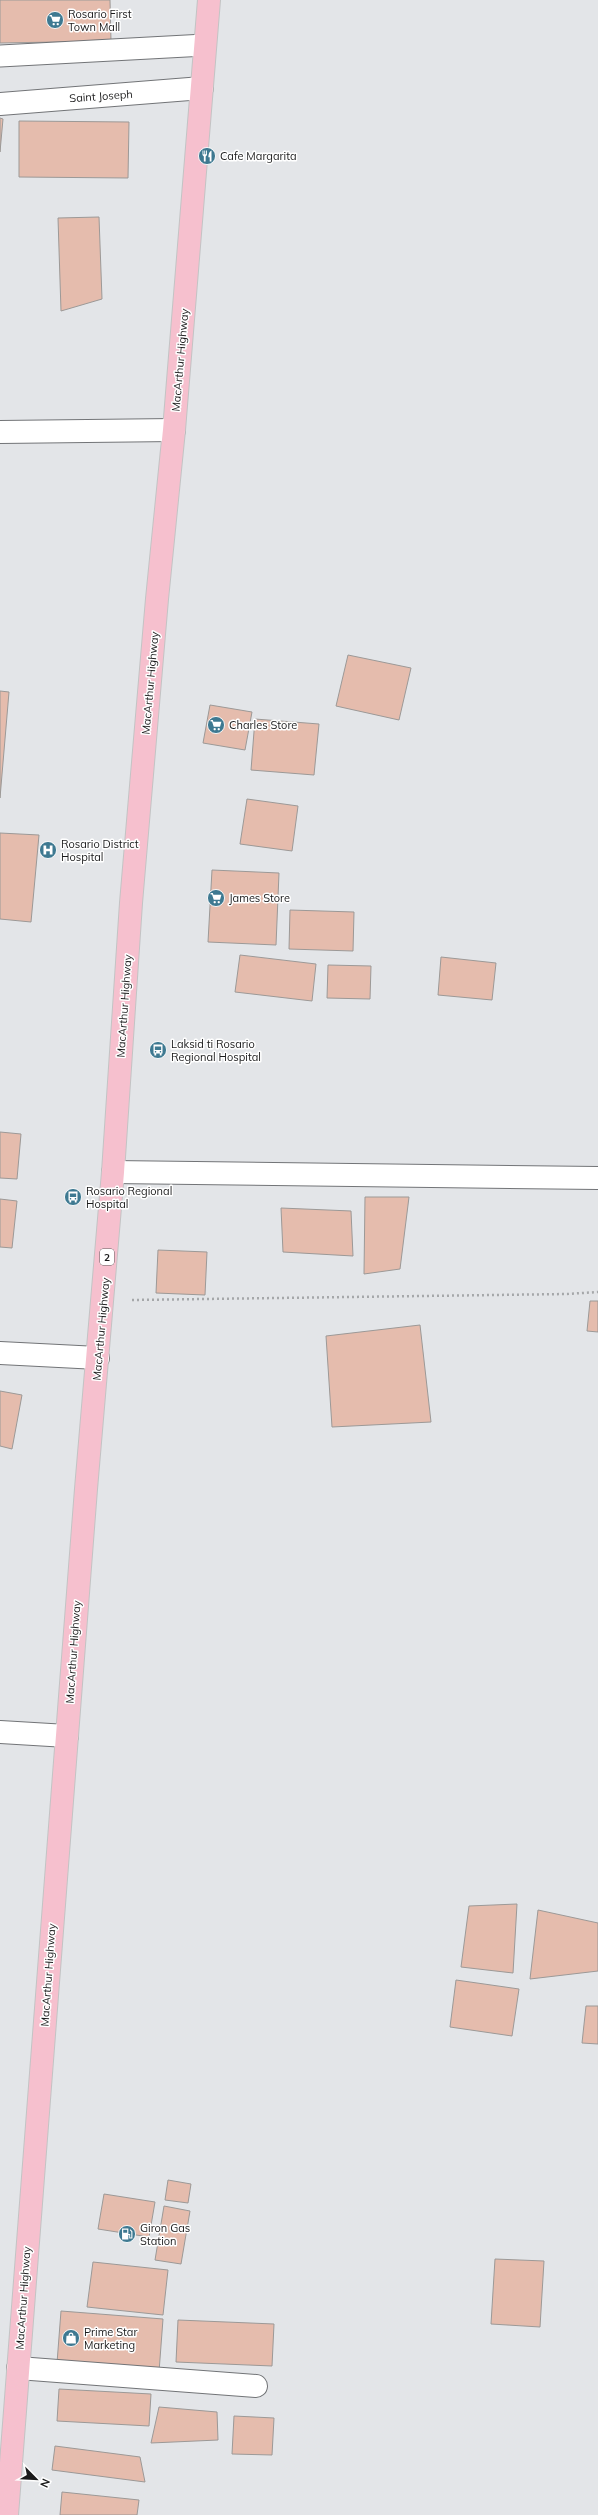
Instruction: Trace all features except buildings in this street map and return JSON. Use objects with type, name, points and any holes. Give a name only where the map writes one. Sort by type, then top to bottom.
[{"type":"highway","name":"MacArthur Highway","points":[[7,2515],[5,2476],[18,2368],[67,1736],[104,1300],[131,903],[157,599],[174,430],[209,0]]},
{"type":"street","name":"Saint Joseph","points":[[0,104],[202,88]]},
{"type":"street","points":[[0,432],[174,430]]},
{"type":"street","points":[[113,1172],[598,1178]]},
{"type":"street","points":[[0,1353],[98,1358]]},
{"type":"street","points":[[0,1732],[67,1736]]},
{"type":"street","points":[[18,2368],[256,2386]]},
{"type":"lane","points":[[0,56],[205,45]]},
{"type":"path","points":[[104,1300],[201,1300],[567,1294],[598,1292]]},
{"type":"place","name":"Rosario First Town Mall","points":[[55,20]]},
{"type":"place","name":"Cafe Margarita","points":[[207,156]]},
{"type":"place","name":"Charles Store","points":[[216,725]]},
{"type":"place","name":"Rosario District Hospital","points":[[48,850]]},
{"type":"place","name":"James Store","points":[[216,898]]},
{"type":"place","name":"Laksid ti Rosario Regional Hospital","points":[[158,1050]]},
{"type":"place","name":"Rosario Regional Hospital","points":[[73,1197]]},
{"type":"place","name":"Giron Gas Station","points":[[127,2234]]},
{"type":"place","name":"Prime Star Marketing","points":[[71,2338]]}]
